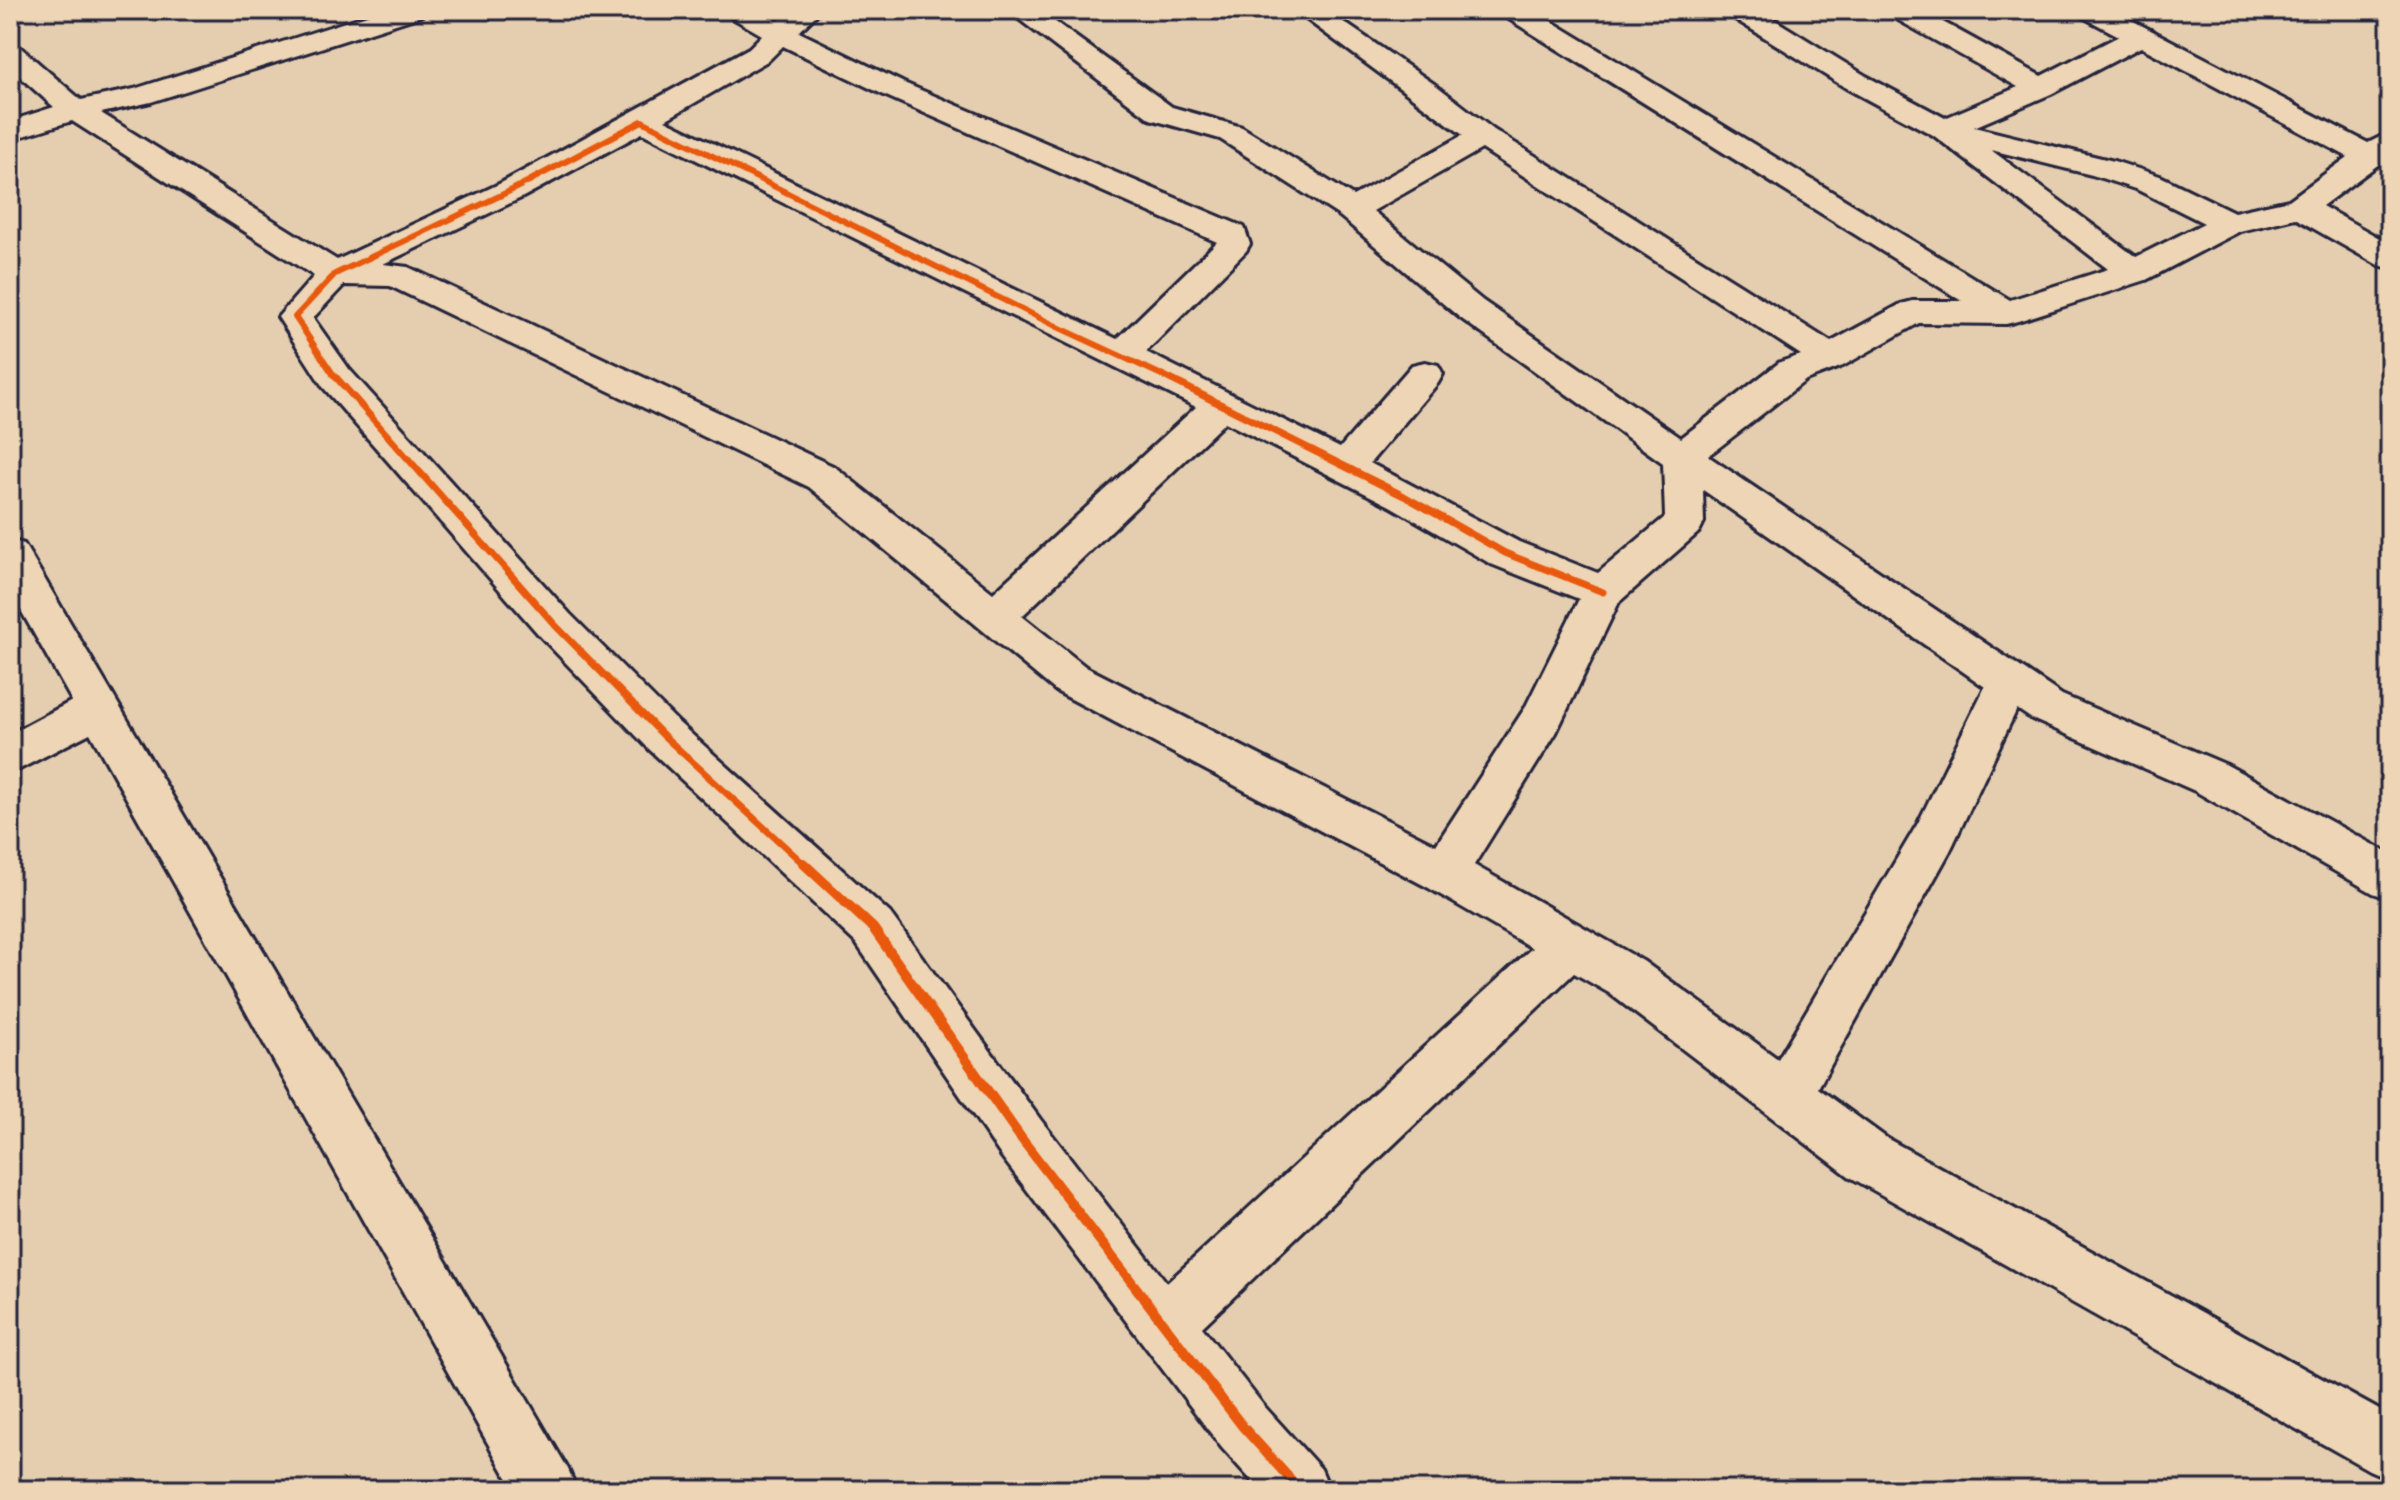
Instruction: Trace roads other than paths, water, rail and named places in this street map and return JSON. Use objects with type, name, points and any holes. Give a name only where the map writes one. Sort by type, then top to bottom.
[{"type":"street","points":[[10,131],[75,110],[141,96],[312,28],[411,10]]},
{"type":"street","points":[[739,10],[780,34],[894,89],[1232,234],[1234,244],[1122,355]]},
{"type":"street","points":[[807,10],[759,54],[642,121],[512,190],[335,274],[295,317],[336,378],[577,647],[664,736],[873,928],[1021,1138],[1243,1427],[1300,1490]]},
{"type":"street","points":[[1021,10],[1161,113],[1231,133],[1352,210],[1471,309],[2047,707],[2211,778],[2390,878]]},
{"type":"street","points":[[1308,10],[1427,92],[1483,136],[1830,358]]},
{"type":"street","points":[[1514,10],[2006,313]]},
{"type":"street","points":[[1740,10],[1856,82],[1944,129],[2134,272]]},
{"type":"street","points":[[1901,10],[2041,88]]},
{"type":"street","points":[[1682,457],[1745,405],[1793,371],[1830,358],[1913,312],[2006,313],[2134,272],[2230,223],[2300,207],[2380,149],[2091,10]]},
{"type":"street","points":[[1944,129],[2041,88],[2141,36]]},
{"type":"street","points":[[10,53],[75,110],[335,274],[396,275],[822,477],[1071,679],[1444,872],[1626,977],[1869,1158],[2388,1437]]},
{"type":"street","points":[[642,121],[1060,328],[1122,355],[1345,467],[1505,553],[1603,592]]},
{"type":"street","points":[[1944,129],[2149,183],[2230,223]]},
{"type":"street","points":[[1352,210],[1483,136]]},
{"type":"street","points":[[2300,207],[2390,258]]},
{"type":"street","points":[[1345,467],[1425,374]]},
{"type":"street","points":[[994,617],[1221,405]]},
{"type":"street","points":[[1444,872],[1541,720],[1603,592],[1685,522],[1682,457]]},
{"type":"street","points":[[10,555],[547,1490]]},
{"type":"street","points":[[1785,1096],[1934,837],[2009,682]]},
{"type":"street","points":[[10,755],[97,708]]},
{"type":"street","points":[[1164,1324],[1570,945]]}]
